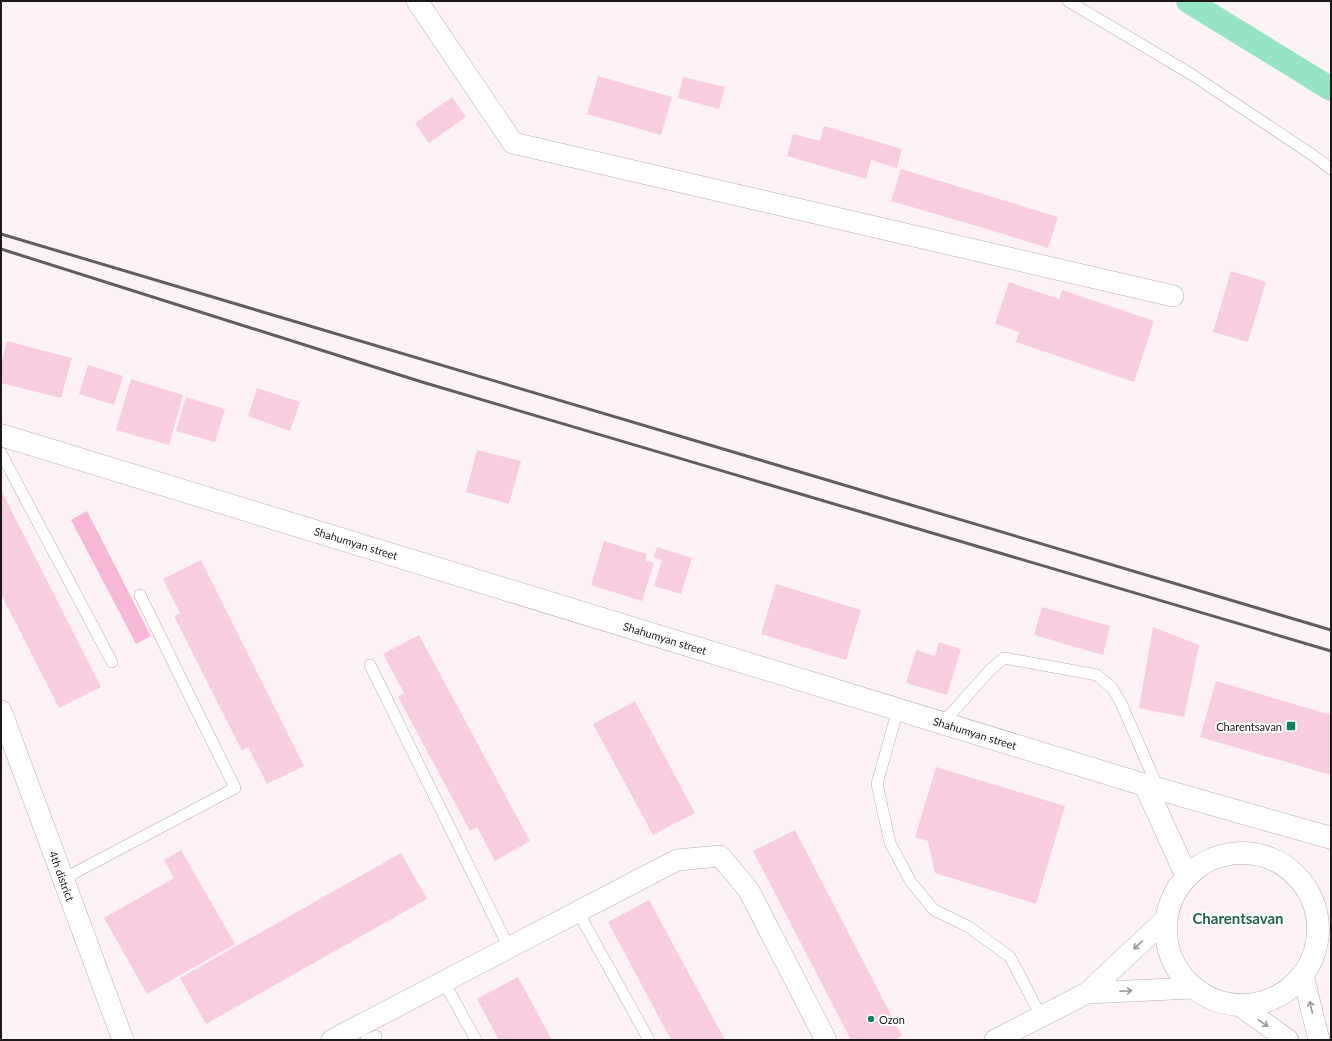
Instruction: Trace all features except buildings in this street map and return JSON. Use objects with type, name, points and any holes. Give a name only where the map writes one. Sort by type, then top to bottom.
[{"type":"main road","name":"Shahumyan street","points":[[1,435],[1152,787],[1331,838]]},
{"type":"main road","points":[[1152,787],[1187,877]]},
{"type":"main road","points":[[1248,852],[1266,856],[1284,865],[1299,877],[1310,893],[1324,906],[1316,949],[1309,967],[1298,982],[1283,994],[1266,1002],[1247,1006],[1228,1004],[1209,998],[1193,988],[1180,974],[1171,957],[1166,938],[1166,918],[1171,900],[1181,883],[1194,869],[1210,859],[1229,854],[1248,852]]},
{"type":"street","points":[[417,1],[513,144],[1173,296]]},
{"type":"street","name":"4th district","points":[[1,711],[8,744],[62,879],[122,1040]]},
{"type":"street","points":[[332,1040],[677,860],[720,856],[748,889],[826,1040]]},
{"type":"street","points":[[994,1040],[1087,993],[1166,918]]},
{"type":"street","points":[[1303,975],[1319,1040]]},
{"type":"street","points":[[1087,993],[1193,988]]},
{"type":"street","points":[[1239,1005],[1288,1040]]},
{"type":"lane","points":[[1068,1],[1191,74],[1314,156],[1331,169]]},
{"type":"lane","points":[[1,453],[112,662]]},
{"type":"lane","points":[[62,879],[235,788],[140,595]]},
{"type":"lane","points":[[943,723],[990,670],[1004,658],[1097,675],[1112,688],[1120,703],[1152,787]]},
{"type":"lane","points":[[370,665],[509,948]]},
{"type":"lane","points":[[898,709],[877,784],[890,843],[911,882],[934,910],[970,927],[1010,957],[1041,1016]]},
{"type":"lane","points":[[578,912],[650,1040]]},
{"type":"lane","points":[[444,982],[476,1040]]},
{"type":"shaded area","points":[[87,511],[151,636],[136,644],[71,520]]},
{"type":"waterway","points":[[1188,1],[1331,89]]},
{"type":"railway","points":[[1,234],[1331,630]]},
{"type":"railway","points":[[1,249],[422,382],[1331,651]]},
{"type":"place","name":"Charentsavan","points":[[1291,726]]},
{"type":"place","name":"Ozon","points":[[871,1019]]},
{"type":"district","name":"Charentsavan","points":[[1238,918]]}]
